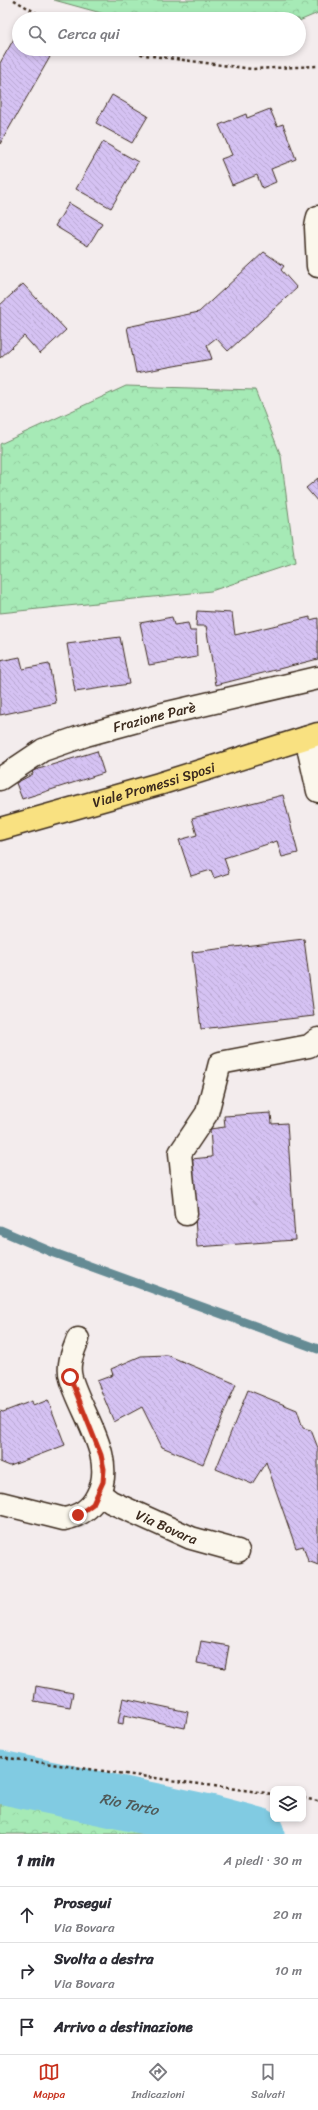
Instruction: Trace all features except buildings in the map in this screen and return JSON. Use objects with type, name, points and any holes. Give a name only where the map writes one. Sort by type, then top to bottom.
[{"type":"main road","name":"Viale Promessi Sposi","points":[[0,829],[159,784],[312,736]]},
{"type":"street","points":[[318,217],[316,227],[318,266]]},
{"type":"street","name":"Frazione Parè","points":[[0,779],[43,750],[86,735],[159,715],[318,678]]},
{"type":"street","name":"Viale Promessi Sposi","points":[[312,736],[318,791]]},
{"type":"street","points":[[186,1214],[180,1153],[207,1113],[220,1063],[309,1046],[318,1038]]},
{"type":"street","points":[[0,1503],[64,1519],[73,1518],[86,1510],[93,1504],[99,1493],[104,1478],[104,1464],[70,1376],[70,1358],[78,1339]]},
{"type":"street","name":"Via Bovara","points":[[99,1493],[111,1502],[191,1538],[238,1551]]},
{"type":"path","points":[[14,0],[35,12]]},
{"type":"path","points":[[153,56],[252,69],[318,66]]},
{"type":"path","points":[[0,1757],[270,1794]]},
{"type":"path","points":[[306,1799],[318,1801]]},
{"type":"green space","points":[[54,0],[318,0],[318,13],[306,18],[306,12],[98,12]]},
{"type":"green space","points":[[126,386],[255,390],[281,456],[295,563],[211,591],[0,613],[0,444]]},
{"type":"green space","points":[[0,1799],[163,1834],[0,1834]]},
{"type":"waterway","points":[[0,1230],[54,1253],[318,1349]]},
{"type":"waterway","name":"Rio Torto","points":[[0,1777],[213,1822],[258,1834]]},
{"type":"route","points":[[70,1377],[104,1464],[104,1478],[99,1493],[93,1504],[78,1515]]}]
